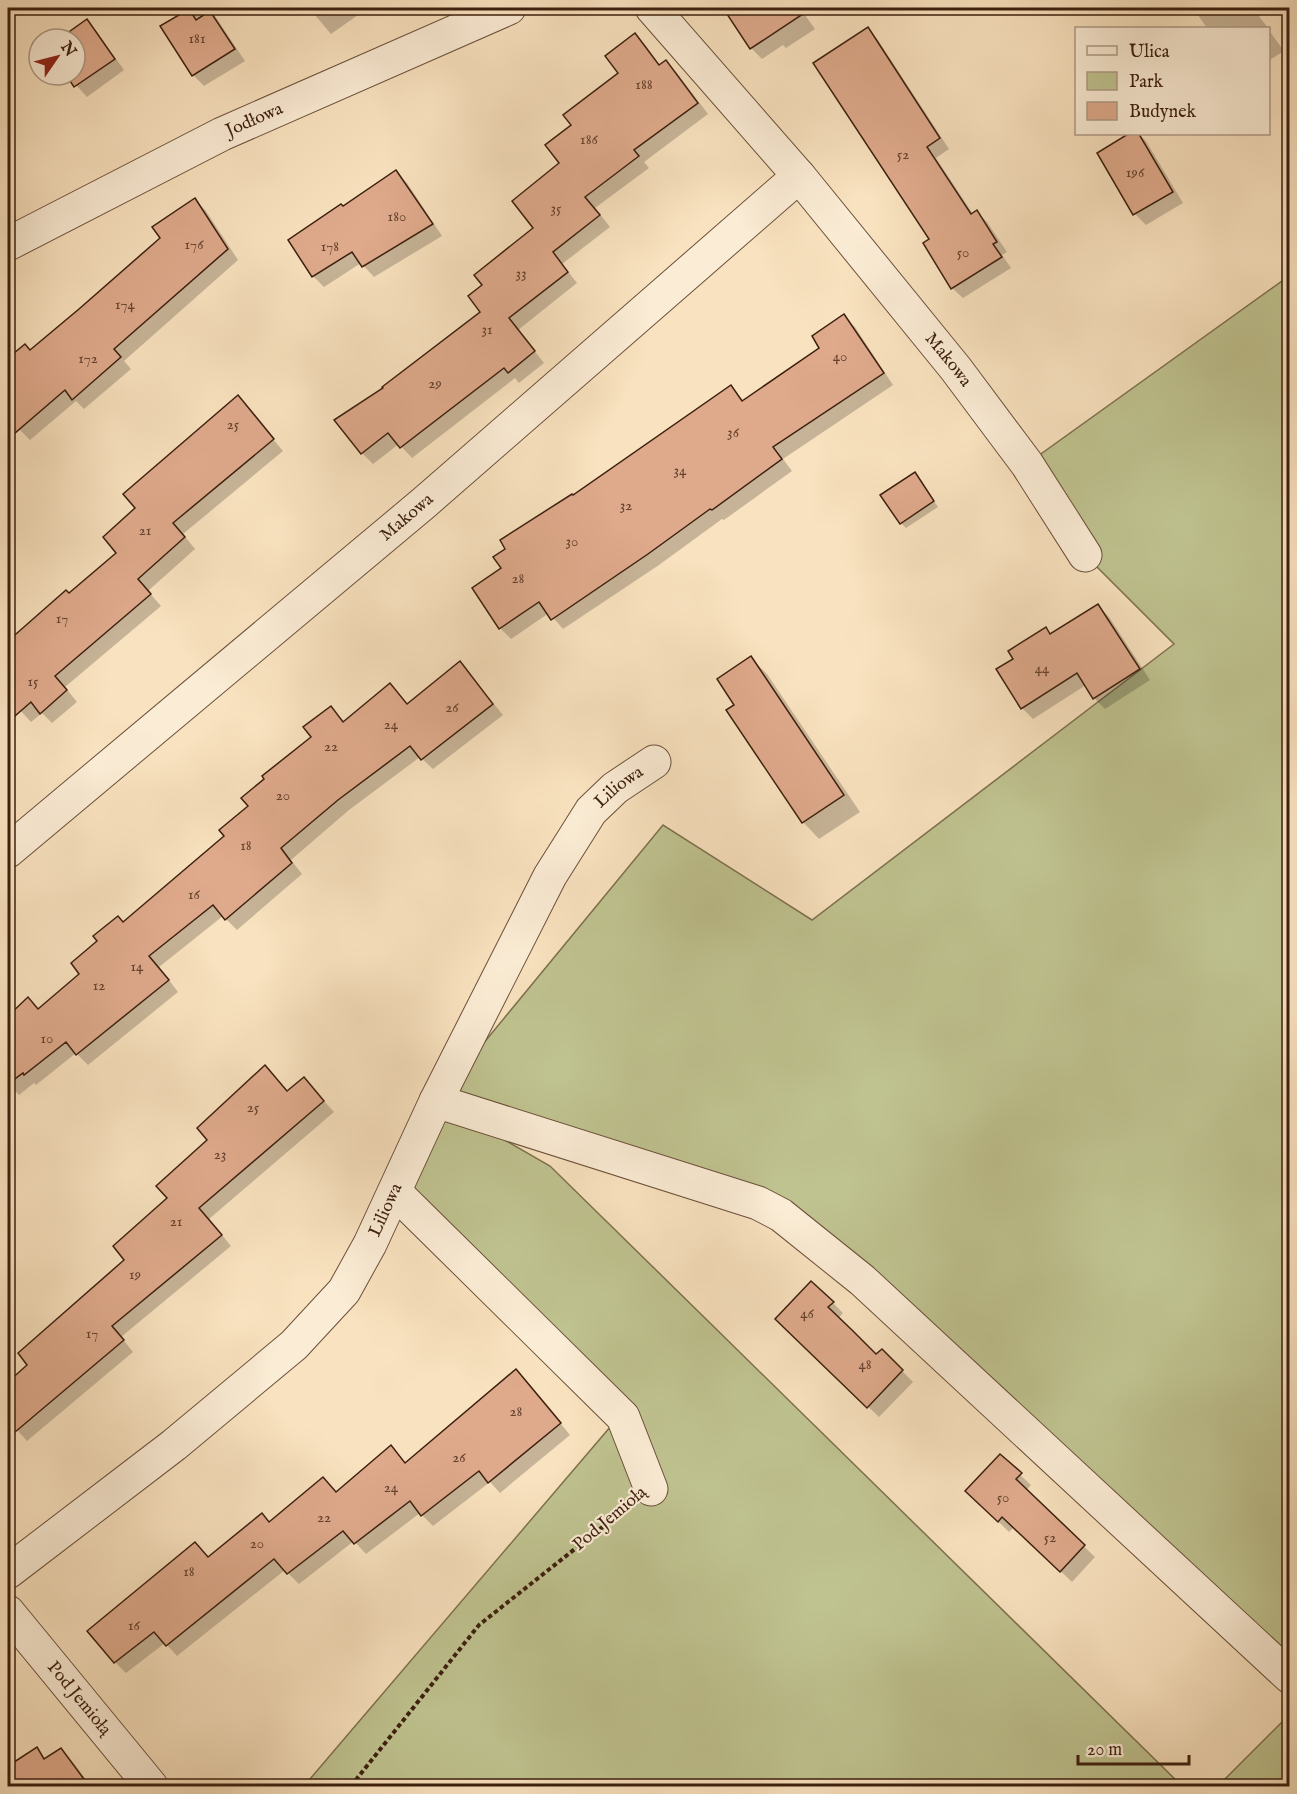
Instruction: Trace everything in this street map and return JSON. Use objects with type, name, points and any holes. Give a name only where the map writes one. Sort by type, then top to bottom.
[{"type":"street","name":"Jodłowa","points":[[8,244],[222,134],[508,8]]},
{"type":"street","name":"Makowa","points":[[652,8],[800,176],[956,369],[1027,464],[1085,555]]},
{"type":"street","name":"Makowa","points":[[8,851],[425,502],[800,176]]},
{"type":"street","name":"Liliowa","points":[[8,1572],[174,1445],[294,1345],[344,1291],[370,1244],[436,1101],[550,876],[591,812],[615,788],[654,762]]},
{"type":"street","points":[[436,1101],[758,1203],[781,1215],[862,1280],[1290,1677]]},
{"type":"street","name":"Pod Jemiołą","points":[[395,1192],[623,1417],[651,1489]]},
{"type":"street","name":"Pod Jemiołą","points":[[8,1612],[151,1786]]},
{"type":"path","name":"Pod Jemiołą","points":[[351,1786],[479,1624],[651,1489]]},
{"type":"green space","points":[[1289,276],[1289,1677],[781,1215],[440,1103],[550,1166],[1182,1786],[304,1786],[611,1426],[388,1208],[436,1101],[663,825],[812,920],[1174,644],[1085,555],[1027,464]]},
{"type":"green space","points":[[1289,1715],[1289,1786],[1218,1786]]},
{"type":"building","points":[[723,8],[812,8],[750,49]]},
{"type":"building","points":[[189,9],[196,20],[210,11],[235,49],[192,76],[160,26]]},
{"type":"building","points":[[87,19],[115,59],[87,78],[87,27],[76,27]]},
{"type":"building","points":[[868,27],[940,138],[927,147],[971,214],[977,210],[997,242],[993,244],[1002,257],[951,289],[923,243],[929,239],[813,63]]},
{"type":"building","points":[[635,33],[659,65],[666,60],[698,103],[634,150],[639,156],[585,197],[600,215],[553,252],[568,272],[509,318],[535,351],[508,373],[504,368],[400,448],[388,433],[361,454],[334,420],[383,388],[480,312],[468,296],[482,285],[474,275],[533,228],[512,201],[559,163],[545,145],[571,125],[563,115],[618,73],[605,56]]},
{"type":"building","points":[[1126,135],[1140,135],[1173,192],[1133,215],[1097,153]]},
{"type":"building","points":[[396,170],[433,224],[362,267],[352,252],[312,277],[288,240]]},
{"type":"building","points":[[195,198],[228,249],[114,349],[121,357],[72,400],[65,390],[8,439],[8,358],[25,344],[30,350],[79,309],[160,238],[152,227]]},
{"type":"building","points":[[844,314],[884,373],[773,447],[782,459],[712,510],[710,509],[551,620],[539,602],[499,629],[472,588],[501,568],[493,557],[505,549],[500,540],[573,495],[731,385],[742,401],[819,348],[812,336]]},
{"type":"building","points":[[238,395],[274,439],[173,523],[185,537],[138,579],[151,594],[55,676],[67,690],[40,714],[31,702],[8,722],[8,641],[66,590],[69,593],[116,553],[103,537],[135,508],[123,494]]},
{"type":"building","points":[[915,472],[934,501],[900,524],[880,495]]},
{"type":"building","points":[[1098,604],[1140,669],[1093,699],[1077,673],[1021,709],[996,669],[1013,659],[1008,651],[1046,627],[1050,634]]},
{"type":"building","points":[[751,656],[844,795],[802,823],[726,710],[734,705],[717,679]]},
{"type":"building","points":[[460,661],[493,704],[421,760],[410,746],[338,800],[281,848],[292,863],[225,920],[213,905],[149,956],[169,980],[76,1055],[66,1042],[24,1075],[23,1073],[8,1084],[8,1016],[28,997],[38,1009],[79,974],[71,963],[97,941],[93,936],[118,916],[123,922],[224,836],[219,830],[248,806],[241,798],[264,779],[262,776],[311,737],[303,727],[331,706],[343,722],[390,683],[407,704]]},
{"type":"building","points":[[265,1065],[287,1091],[304,1077],[324,1101],[199,1208],[222,1235],[112,1326],[124,1340],[8,1438],[8,1382],[27,1365],[18,1353],[124,1260],[113,1246],[167,1198],[156,1186],[207,1140],[197,1128]]},
{"type":"building","points":[[811,1281],[834,1302],[828,1307],[876,1354],[882,1349],[903,1370],[867,1408],[775,1319]]},
{"type":"building","points":[[516,1369],[561,1423],[488,1483],[479,1471],[421,1516],[410,1501],[354,1544],[343,1531],[287,1574],[274,1559],[166,1646],[154,1632],[114,1663],[87,1631],[195,1542],[208,1557],[262,1513],[269,1522],[323,1477],[336,1492],[391,1445],[405,1463]]},
{"type":"building","points":[[1000,1454],[1022,1473],[1016,1479],[1085,1545],[1060,1572],[1002,1517],[998,1522],[965,1491]]},
{"type":"building","points":[[37,1747],[44,1759],[61,1748],[89,1786],[8,1786],[8,1766]]}]
